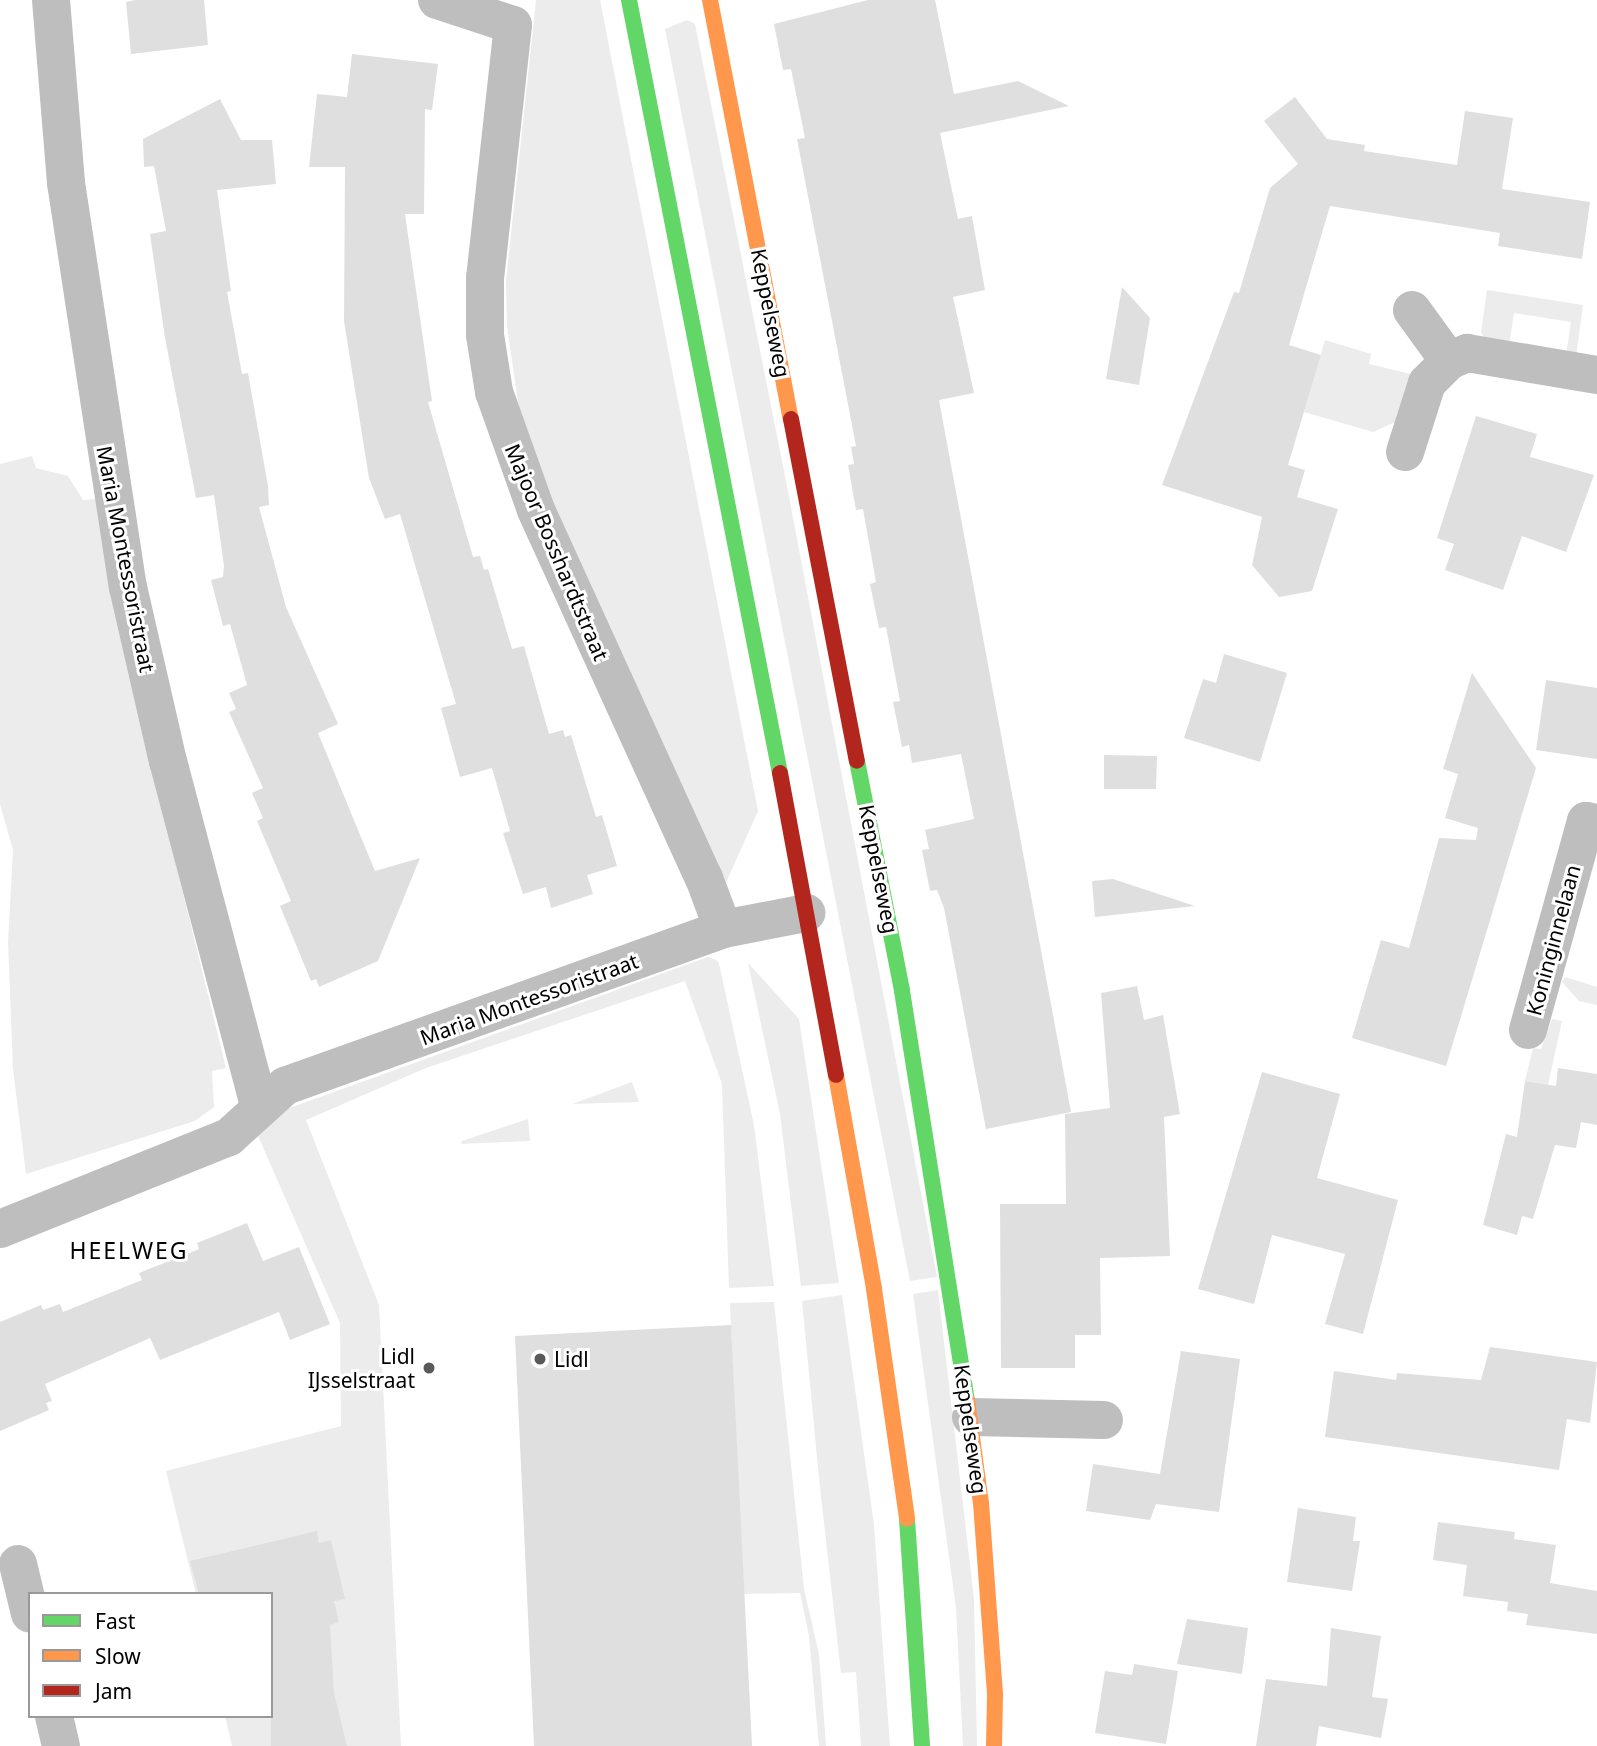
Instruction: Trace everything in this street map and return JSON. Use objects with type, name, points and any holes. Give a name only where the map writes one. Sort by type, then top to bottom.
[{"type":"street","name":"Maria Montessoristraat","points":[[51,0],[66,183],[128,587],[168,761],[259,1106]]},
{"type":"street","name":"Majoor Bosshardtstraat","points":[[438,0],[513,25],[485,277],[485,335],[494,392],[536,510],[704,878],[723,929]]},
{"type":"street","points":[[631,0],[806,913],[874,1289],[903,1477],[922,1746]]},
{"type":"street","name":"Keppelseweg","points":[[710,0],[902,991],[971,1418],[991,1626],[994,1746]]},
{"type":"street","points":[[1412,310],[1449,361]]},
{"type":"street","points":[[1405,452],[1427,383],[1449,361],[1467,353],[1597,375]]},
{"type":"street","name":"Koninginnelaan","points":[[1528,1030],[1586,821],[1597,823]]},
{"type":"street","name":"Maria Montessoristraat","points":[[0,1229],[229,1137],[259,1106],[285,1086],[723,929],[806,913]]},
{"type":"street","points":[[971,1418],[1104,1420]]},
{"type":"street","points":[[18,1564],[28,1606]]},
{"type":"street","points":[[54,1718],[61,1746]]},
{"type":"shaded area","points":[[536,0],[600,0],[758,811],[725,885],[559,519],[520,416],[507,326],[506,281]]},
{"type":"shaded area","points":[[687,20],[695,24],[787,486],[937,1277],[910,1281],[665,29]]},
{"type":"shaded area","points":[[1487,290],[1583,305],[1576,357],[1566,355],[1571,322],[1514,313],[1509,346],[1487,343],[1481,332]]},
{"type":"shaded area","points":[[1325,340],[1371,354],[1369,364],[1415,375],[1400,420],[1373,432],[1304,412]]},
{"type":"shaded area","points":[[32,456],[36,468],[68,476],[83,500],[96,499],[129,673],[226,1068],[212,1071],[214,1107],[195,1121],[26,1174],[13,1069],[8,942],[13,850],[0,804],[0,464]]},
{"type":"shaded area","points":[[708,957],[718,961],[720,968],[754,1125],[774,1286],[729,1288],[722,1084],[685,981],[426,1068],[306,1120],[379,1305],[401,1746],[232,1746],[225,1718],[273,1718],[273,1592],[196,1592],[166,1471],[341,1426],[340,1323],[258,1136],[284,1110]]},
{"type":"shaded area","points":[[748,963],[799,1019],[839,1283],[801,1286],[780,1114]]},
{"type":"shaded area","points":[[1565,977],[1597,987],[1597,1005],[1579,1001],[1562,982]]},
{"type":"shaded area","points":[[1552,1019],[1562,1021],[1548,1085],[1525,1081],[1533,1048],[1541,1049]]},
{"type":"shaded area","points":[[632,1082],[639,1102],[572,1104]]},
{"type":"shaded area","points":[[528,1119],[530,1141],[461,1144],[462,1141]]},
{"type":"shaded area","points":[[938,1290],[974,1599],[977,1746],[963,1746],[956,1608],[913,1294]]},
{"type":"shaded area","points":[[842,1295],[874,1525],[890,1746],[861,1746],[856,1672],[841,1673],[820,1488],[802,1301]]},
{"type":"shaded area","points":[[774,1302],[804,1589],[819,1654],[826,1746],[819,1746],[809,1636],[800,1593],[742,1594],[730,1303]]},
{"type":"building","points":[[204,0],[208,45],[131,54],[126,2]]},
{"type":"building","points":[[868,0],[935,0],[954,94],[1018,81],[1069,106],[940,133],[958,219],[972,216],[985,290],[953,297],[974,393],[939,400],[1071,1112],[986,1129],[944,908],[937,890],[930,891],[922,850],[929,849],[925,830],[974,819],[961,754],[912,763],[909,745],[902,747],[893,702],[900,701],[886,627],[879,628],[870,584],[876,582],[863,509],[856,510],[848,465],[854,464],[851,447],[856,446],[797,139],[805,138],[791,69],[783,70],[774,24]]},
{"type":"building","points":[[352,54],[438,64],[432,110],[425,109],[424,214],[405,214],[432,401],[428,402],[473,557],[480,556],[484,570],[488,569],[512,649],[524,646],[549,734],[563,730],[565,737],[571,735],[596,817],[602,815],[617,866],[587,875],[593,894],[551,908],[546,887],[523,894],[503,833],[510,831],[492,768],[460,777],[441,708],[456,704],[400,514],[385,519],[369,478],[344,321],[345,167],[309,167],[317,94],[347,97]]},
{"type":"building","points":[[1295,97],[1327,139],[1365,145],[1364,151],[1457,165],[1465,111],[1513,118],[1502,189],[1590,202],[1582,259],[1498,246],[1500,233],[1330,206],[1289,345],[1321,355],[1288,465],[1305,470],[1297,497],[1338,509],[1312,591],[1279,597],[1252,565],[1262,517],[1162,485],[1234,292],[1239,293],[1270,188],[1298,164],[1264,121]]},
{"type":"building","points":[[220,99],[241,140],[272,140],[276,184],[217,190],[231,291],[227,292],[242,374],[248,373],[268,486],[269,505],[259,507],[286,607],[338,724],[318,733],[375,871],[420,858],[378,961],[319,987],[316,979],[311,981],[280,906],[291,901],[257,821],[263,818],[252,793],[263,788],[229,712],[236,709],[229,693],[247,685],[230,624],[223,626],[211,580],[223,577],[224,566],[214,495],[196,498],[165,338],[150,234],[166,231],[154,166],[144,167],[143,139]]},
{"type":"building","points":[[1122,287],[1150,318],[1139,385],[1106,379]]},
{"type":"building","points":[[1476,416],[1537,434],[1530,457],[1594,475],[1566,552],[1522,536],[1503,590],[1445,570],[1454,544],[1437,538]]},
{"type":"building","points":[[1224,654],[1287,673],[1260,762],[1184,738],[1203,679],[1216,683]]},
{"type":"building","points":[[1472,673],[1536,768],[1446,1066],[1352,1038],[1381,940],[1409,948],[1439,838],[1476,840],[1478,828],[1445,818],[1458,774],[1443,769]]},
{"type":"building","points":[[1546,680],[1597,688],[1597,759],[1536,750]]},
{"type":"building","points":[[1104,755],[1157,756],[1156,789],[1104,789]]},
{"type":"building","points":[[1113,879],[1195,906],[1095,917],[1092,881]]},
{"type":"building","points":[[1137,986],[1144,1020],[1163,1015],[1180,1114],[1164,1117],[1170,1256],[1100,1258],[1101,1335],[1075,1335],[1075,1368],[1001,1368],[1000,1204],[1066,1204],[1065,1114],[1110,1108],[1101,993]]},
{"type":"building","points":[[1558,1068],[1597,1074],[1597,1125],[1581,1122],[1576,1148],[1555,1145],[1533,1219],[1522,1216],[1517,1235],[1483,1225],[1506,1134],[1517,1137],[1525,1081],[1556,1086]]},
{"type":"building","points":[[1262,1072],[1340,1094],[1317,1178],[1398,1200],[1363,1334],[1325,1324],[1345,1254],[1272,1235],[1254,1304],[1198,1289]]},
{"type":"building","points":[[247,1223],[263,1261],[299,1247],[330,1324],[290,1340],[279,1312],[160,1360],[150,1338],[45,1384],[52,1401],[46,1403],[49,1410],[0,1431],[0,1322],[41,1305],[43,1310],[60,1304],[63,1312],[142,1280],[139,1273],[199,1249],[197,1243]]},
{"type":"building","points":[[731,1325],[752,1746],[534,1746],[515,1336]]},
{"type":"building","points":[[1490,1347],[1597,1362],[1590,1423],[1567,1419],[1559,1470],[1325,1437],[1334,1371],[1396,1380],[1397,1373],[1481,1380]]},
{"type":"building","points":[[1181,1351],[1240,1359],[1219,1512],[1156,1504],[1150,1520],[1086,1511],[1093,1464],[1160,1474]]},
{"type":"building","points":[[1298,1508],[1356,1517],[1353,1541],[1360,1541],[1352,1591],[1287,1582]]},
{"type":"building","points":[[1438,1522],[1515,1532],[1514,1539],[1556,1545],[1550,1583],[1597,1591],[1597,1634],[1526,1625],[1528,1614],[1507,1611],[1508,1602],[1463,1596],[1467,1565],[1433,1560]]},
{"type":"building","points":[[317,1531],[319,1543],[331,1540],[345,1599],[334,1601],[339,1622],[330,1625],[334,1693],[347,1746],[271,1746],[273,1592],[198,1592],[190,1561]]},
{"type":"building","points":[[1187,1619],[1248,1628],[1242,1674],[1177,1664]]},
{"type":"building","points":[[1331,1628],[1381,1636],[1372,1697],[1388,1699],[1381,1738],[1319,1726],[1316,1746],[1256,1746],[1266,1679],[1327,1686]]},
{"type":"building","points":[[1134,1664],[1178,1671],[1166,1744],[1095,1733],[1105,1671],[1132,1675]]},
{"type":"traffic: fast","points":[[629,0],[780,773]]},
{"type":"traffic: fast","points":[[857,761],[902,991],[967,1400]]},
{"type":"traffic: fast","points":[[907,1519],[922,1746]]},
{"type":"traffic: slow","points":[[710,0],[791,419]]},
{"type":"traffic: slow","points":[[836,1075],[874,1289],[907,1519]]},
{"type":"traffic: slow","points":[[967,1400],[981,1503],[995,1695],[994,1746]]},
{"type":"traffic: jam","points":[[791,419],[857,761]]},
{"type":"traffic: jam","points":[[780,773],[836,1075]]},
{"type":"place","name":"Lidl","points":[[540,1359]]},
{"type":"place","name":"Lidl IJsselstraat","points":[[429,1368]]},
{"type":"district","name":"HEELWEG","points":[[129,1250]]}]
